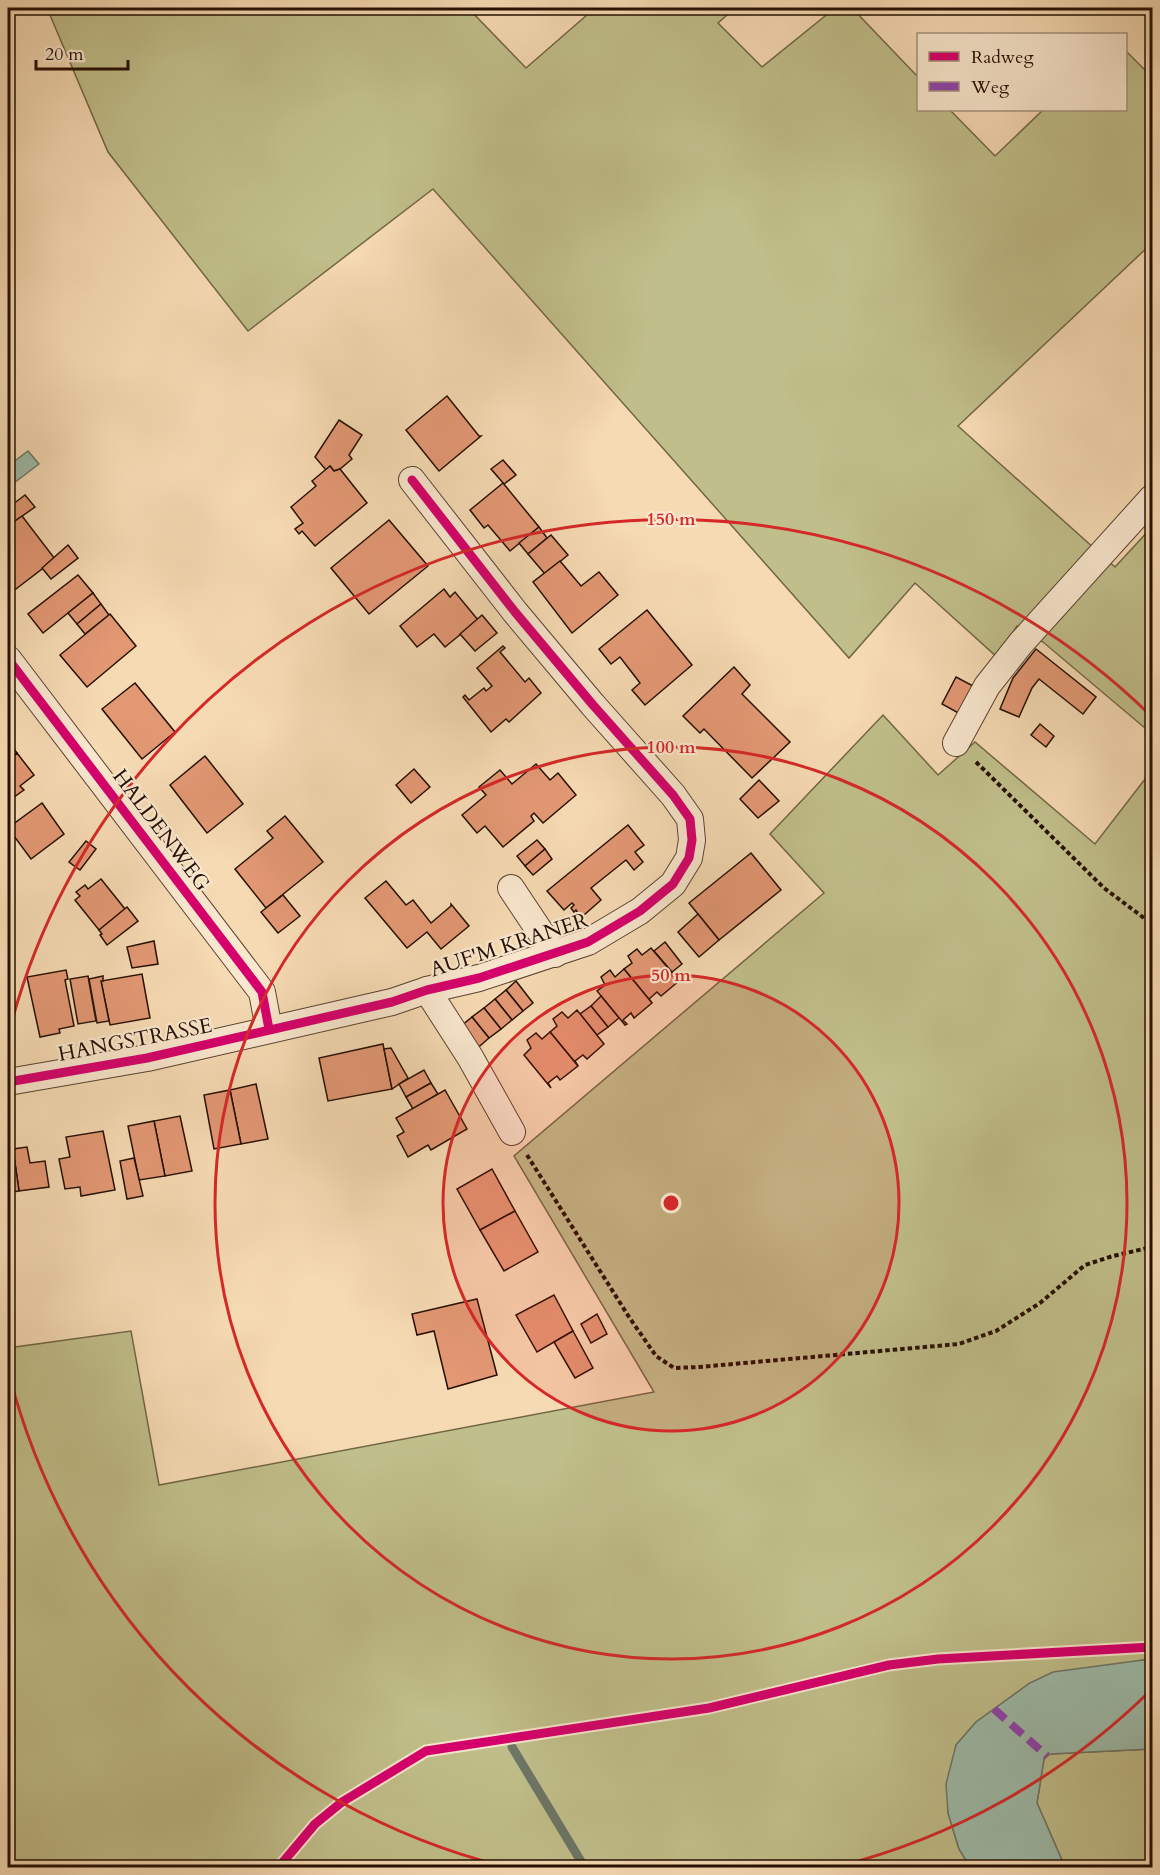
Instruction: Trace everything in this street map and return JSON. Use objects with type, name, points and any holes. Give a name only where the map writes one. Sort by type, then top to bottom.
[{"type":"street","name":"AUF'M KRANER","points":[[269,1029],[392,1002],[427,990],[479,978],[588,942],[640,911],[673,884],[689,858],[692,840],[690,819],[673,795],[592,705],[515,612],[412,480]]},
{"type":"street","points":[[956,743],[987,686],[1021,643],[1152,498]]},
{"type":"street","name":"HALDENWEG","points":[[8,659],[262,992],[269,1029]]},
{"type":"street","name":"AUF'M KRANER","points":[[511,888],[555,954]]},
{"type":"street","points":[[427,990],[470,1057],[512,1132]]},
{"type":"street","name":"HANGSTRASSE","points":[[8,1082],[147,1058],[269,1029]]},
{"type":"path","points":[[956,743],[1104,888],[1152,924]]},
{"type":"path","points":[[512,1132],[629,1317],[656,1356],[674,1368],[959,1344],[996,1331],[1040,1303],[1085,1265],[1152,1247]]},
{"type":"shaded area","points":[[47,8],[468,8],[526,68],[595,8],[735,8],[718,23],[762,67],[835,8],[852,8],[917,76],[917,111],[951,111],[995,156],[1042,111],[1127,111],[1127,52],[1152,77],[1152,243],[958,426],[1115,567],[1152,527],[1152,734],[1043,642],[1017,626],[997,657],[915,583],[849,658],[433,189],[248,331],[108,152]]},
{"type":"shaded area","points":[[28,451],[39,464],[10,486],[8,466]]},
{"type":"shaded area","points":[[883,715],[938,775],[975,742],[1095,844],[1152,770],[1152,1663],[1143,1660],[1030,1683],[976,1722],[956,1745],[948,1813],[959,1849],[970,1867],[8,1867],[8,1348],[131,1331],[159,1485],[654,1392],[514,1156],[824,893],[770,834]]},
{"type":"shaded area","points":[[1143,1660],[1152,1663],[1152,1749],[1050,1754],[1044,1759],[1037,1803],[1065,1867],[970,1867],[959,1849],[948,1813],[946,1784],[956,1745],[976,1722],[1030,1683],[1053,1672]]},
{"type":"shaded area","points":[[1152,1749],[1152,1867],[1065,1867],[1037,1803],[1044,1759],[1050,1754]]},
{"type":"building","points":[[447,396],[481,436],[439,471],[406,430]]},
{"type":"building","points":[[339,420],[362,435],[349,455],[352,459],[340,469],[334,471],[330,466],[326,470],[315,457]]},
{"type":"building","points":[[503,460],[516,475],[504,484],[491,469]]},
{"type":"building","points":[[330,466],[334,471],[340,469],[367,503],[315,546],[302,531],[299,534],[295,529],[303,523],[291,507],[316,486],[312,481]]},
{"type":"building","points":[[503,483],[539,527],[510,551],[488,525],[484,528],[470,510]]},
{"type":"building","points":[[25,495],[35,507],[11,524],[8,520],[8,508]]},
{"type":"building","points":[[22,516],[55,559],[12,592],[8,586],[8,526]]},
{"type":"building","points":[[389,520],[428,566],[369,614],[331,568]]},
{"type":"building","points":[[539,527],[547,538],[528,554],[519,543]]},
{"type":"building","points":[[551,535],[568,555],[545,574],[528,554]]},
{"type":"building","points":[[68,545],[78,558],[51,579],[42,568]]},
{"type":"building","points":[[560,561],[581,586],[599,572],[618,595],[572,633],[533,582]]},
{"type":"building","points":[[78,575],[93,593],[43,633],[28,614]]},
{"type":"building","points":[[444,589],[450,597],[455,592],[478,620],[445,647],[434,634],[417,647],[400,626]]},
{"type":"building","points":[[93,593],[101,604],[77,624],[68,613]]},
{"type":"building","points":[[101,604],[109,615],[85,634],[77,624]]},
{"type":"building","points":[[647,610],[692,665],[645,705],[632,690],[640,683],[620,657],[611,664],[599,649]]},
{"type":"building","points":[[110,614],[136,646],[87,687],[60,655]]},
{"type":"building","points":[[482,615],[497,633],[475,651],[460,634]]},
{"type":"building","points":[[503,646],[505,648],[500,652],[525,682],[529,678],[541,693],[509,722],[506,719],[491,732],[463,697],[465,695],[469,700],[484,688],[486,691],[492,686],[477,668]]},
{"type":"building","points":[[1036,649],[1096,697],[1083,714],[1039,679],[1032,688],[1019,717],[1000,709],[1013,678]]},
{"type":"building","points":[[734,667],[750,685],[742,694],[790,742],[752,778],[704,729],[700,733],[683,716]]},
{"type":"building","points":[[956,677],[977,688],[962,715],[942,704]]},
{"type":"building","points":[[135,683],[175,732],[142,759],[102,709]]},
{"type":"building","points":[[1040,724],[1054,736],[1046,747],[1031,735]]},
{"type":"building","points":[[8,741],[17,753],[8,761]]},
{"type":"building","points":[[17,753],[34,775],[20,786],[24,790],[14,797],[11,793],[8,796],[8,761]]},
{"type":"building","points":[[205,756],[243,804],[207,833],[170,785]]},
{"type":"building","points":[[536,764],[550,780],[558,773],[576,795],[543,823],[534,813],[531,816],[534,821],[503,847],[485,826],[477,833],[462,815],[486,795],[479,787],[500,770],[512,784]]},
{"type":"building","points":[[414,769],[430,787],[411,803],[396,785]]},
{"type":"building","points":[[759,780],[779,801],[758,818],[740,799]]},
{"type":"building","points":[[42,803],[64,834],[31,859],[8,828]]},
{"type":"building","points":[[285,816],[323,862],[266,908],[235,869],[273,838],[267,831]]},
{"type":"building","points":[[628,825],[644,845],[635,852],[643,862],[634,870],[626,860],[591,888],[601,900],[584,915],[579,915],[576,910],[574,912],[571,908],[574,905],[572,903],[564,910],[547,891]]},
{"type":"building","points":[[537,840],[545,849],[525,866],[517,856]]},
{"type":"building","points":[[86,841],[96,849],[80,870],[69,862]]},
{"type":"building","points":[[545,849],[552,859],[533,875],[525,866]]},
{"type":"building","points":[[751,853],[781,890],[719,940],[689,903]]},
{"type":"building","points":[[101,879],[125,909],[99,930],[75,900],[80,896],[76,892],[85,885],[88,889]]},
{"type":"building","points":[[386,881],[406,905],[413,900],[431,923],[451,904],[469,926],[441,949],[427,932],[407,948],[365,898]]},
{"type":"building","points":[[283,895],[300,916],[278,933],[261,912]]},
{"type":"building","points":[[127,907],[138,921],[107,945],[99,930]]},
{"type":"building","points":[[698,914],[719,940],[699,957],[678,932]]},
{"type":"building","points":[[154,941],[158,964],[132,968],[127,947]]},
{"type":"building","points":[[665,942],[682,964],[672,972],[654,951]]},
{"type":"building","points":[[651,948],[679,981],[661,996],[657,992],[649,999],[652,1003],[624,969],[632,963],[628,956],[637,949],[642,955]]},
{"type":"building","points":[[624,969],[652,1003],[634,1018],[631,1013],[623,1020],[627,1024],[625,1025],[597,991],[605,985],[601,977],[610,970],[615,977]]},
{"type":"building","points":[[66,970],[68,979],[65,980],[74,1026],[59,1029],[60,1033],[40,1037],[27,977]]},
{"type":"building","points":[[142,974],[150,1018],[110,1025],[101,981]]},
{"type":"building","points":[[88,976],[96,1021],[78,1024],[70,979]]},
{"type":"building","points":[[103,976],[103,981],[101,981],[109,1021],[97,1023],[89,979]]},
{"type":"building","points":[[516,981],[533,1003],[523,1011],[506,990]]},
{"type":"building","points":[[506,990],[523,1011],[512,1020],[495,999]]},
{"type":"building","points":[[601,996],[619,1018],[608,1027],[591,1006]]},
{"type":"building","points":[[495,999],[512,1020],[501,1029],[484,1008]]},
{"type":"building","points":[[591,1006],[608,1027],[597,1035],[580,1014]]},
{"type":"building","points":[[484,1008],[501,1029],[489,1038],[472,1017]]},
{"type":"building","points":[[577,1010],[604,1044],[587,1059],[583,1055],[575,1061],[578,1066],[550,1032],[557,1026],[553,1019],[562,1012],[568,1018]]},
{"type":"building","points":[[472,1017],[489,1038],[474,1051],[460,1027]]},
{"type":"building","points":[[550,1032],[578,1066],[560,1080],[557,1076],[548,1083],[551,1088],[524,1055],[531,1048],[527,1040],[536,1033],[542,1039]]},
{"type":"building","points":[[383,1044],[392,1089],[328,1101],[319,1058]]},
{"type":"building","points":[[391,1048],[408,1078],[392,1089],[384,1049]]},
{"type":"building","points":[[424,1070],[431,1083],[406,1097],[399,1084]]},
{"type":"building","points":[[431,1083],[438,1094],[413,1109],[406,1097]]},
{"type":"building","points":[[256,1084],[268,1139],[241,1144],[230,1090]]},
{"type":"building","points":[[230,1090],[241,1144],[214,1149],[204,1095]]},
{"type":"building","points":[[445,1090],[467,1129],[431,1150],[428,1145],[408,1157],[397,1136],[404,1132],[396,1118]]},
{"type":"building","points":[[180,1116],[192,1171],[165,1176],[154,1121]]},
{"type":"building","points":[[154,1121],[165,1176],[139,1180],[128,1126]]},
{"type":"building","points":[[103,1131],[115,1190],[81,1196],[80,1187],[65,1189],[59,1159],[70,1157],[66,1137]]},
{"type":"building","points":[[27,1147],[30,1163],[45,1161],[49,1187],[19,1191],[13,1149]]},
{"type":"building","points":[[13,1149],[19,1191],[8,1193],[8,1150]]},
{"type":"building","points":[[134,1158],[143,1196],[127,1199],[120,1161]]},
{"type":"building","points":[[492,1169],[515,1211],[480,1230],[457,1189]]},
{"type":"building","points":[[515,1211],[538,1252],[504,1271],[480,1230]]},
{"type":"building","points":[[554,1295],[573,1331],[537,1352],[516,1315]]},
{"type":"building","points":[[477,1299],[497,1375],[448,1389],[434,1331],[417,1335],[412,1314]]},
{"type":"building","points":[[597,1314],[607,1334],[591,1343],[581,1324]]},
{"type":"building","points":[[573,1331],[593,1368],[575,1378],[554,1342]]},
{"type":"waterway","points":[[512,1747],[585,1868]]},
{"type":"marked path","points":[[994,1709],[1047,1756]]},
{"type":"cycle path","points":[[8,1082],[147,1058],[392,1002],[427,990],[479,978],[588,942],[640,911],[673,884],[689,858],[692,840],[690,819],[673,795],[515,612],[412,480]]},
{"type":"cycle path","points":[[8,659],[262,992],[269,1029]]},
{"type":"cycle path","points":[[278,1868],[315,1824],[342,1802],[426,1751],[709,1708],[889,1665],[938,1659],[1152,1647]]}]
